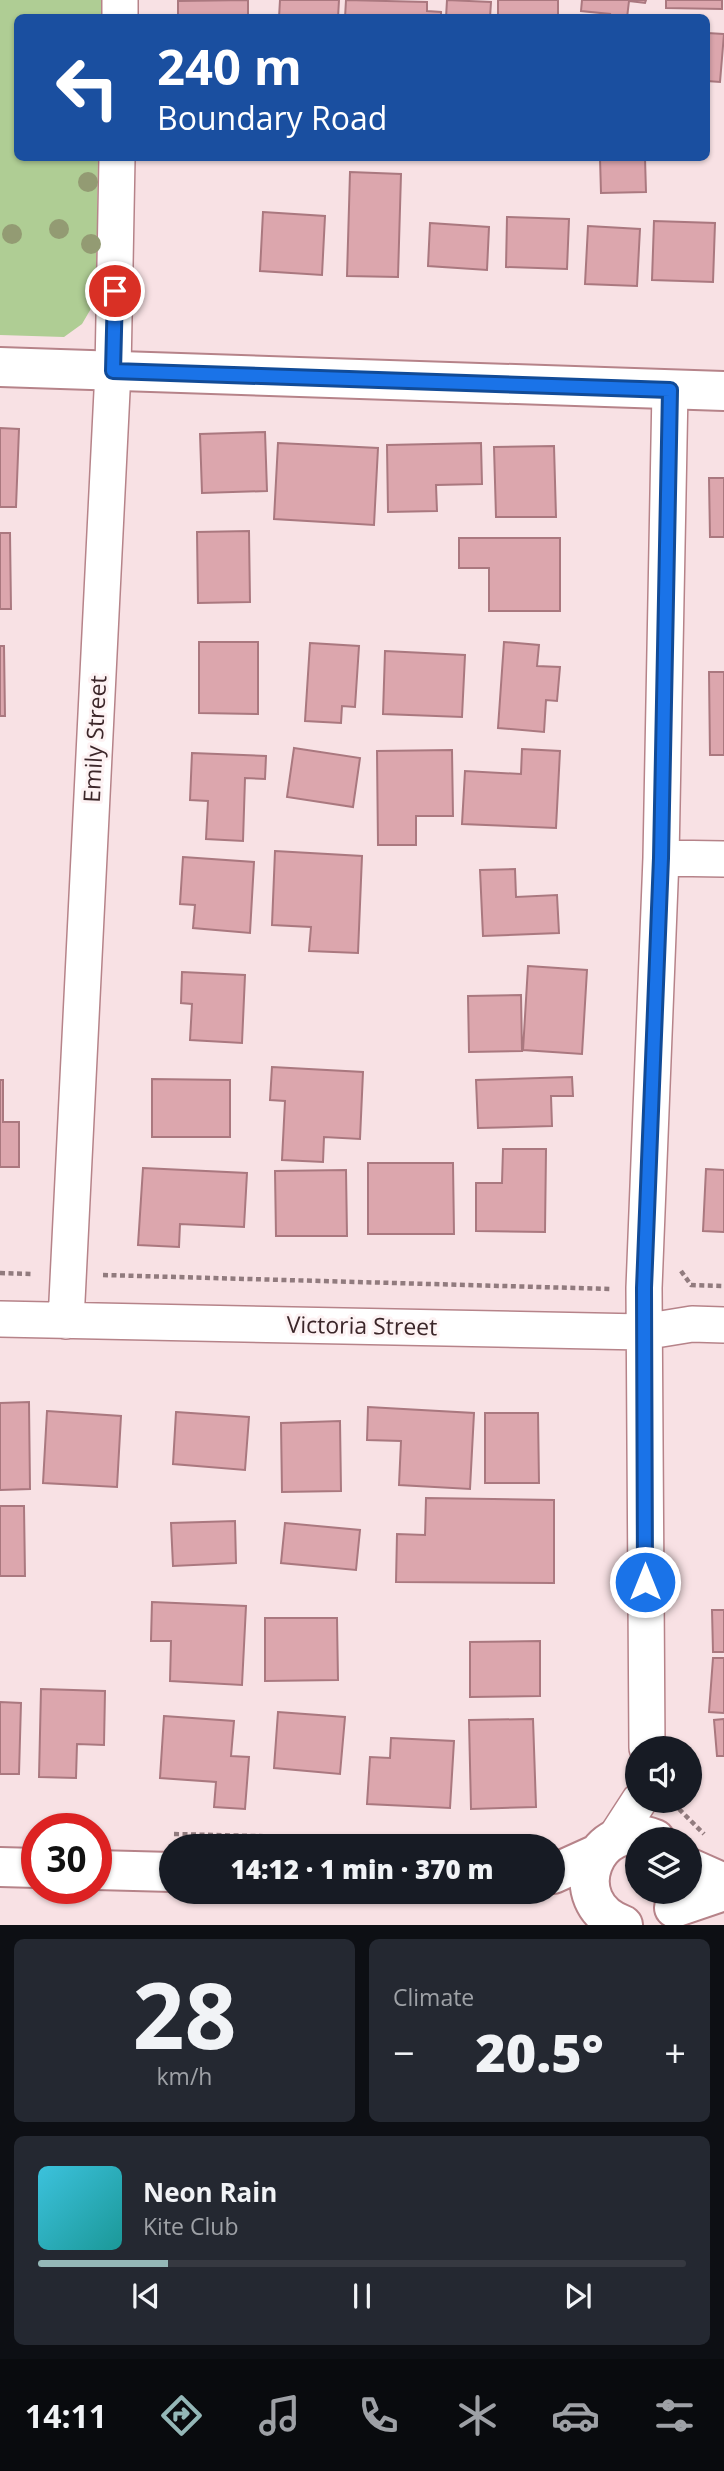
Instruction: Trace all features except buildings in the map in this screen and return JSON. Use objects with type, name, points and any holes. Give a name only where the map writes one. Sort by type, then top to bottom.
[{"type":"street","name":"Emily Street","points":[[66,1321],[113,371],[117,161]]},
{"type":"street","points":[[0,367],[724,391]]},
{"type":"street","points":[[647,1736],[643,1332],[661,858],[670,390]]},
{"type":"street","points":[[661,858],[724,859]]},
{"type":"street","name":"Victoria Street","points":[[0,1319],[643,1332],[692,1324],[724,1325]]},
{"type":"street","points":[[611,1919],[588,1880],[605,1846],[630,1813]]},
{"type":"street","points":[[565,1855],[625,1839]]},
{"type":"street","points":[[0,1867],[21,1868]]},
{"type":"street","points":[[112,1870],[159,1872]]},
{"type":"street","points":[[702,1873],[724,1883]]},
{"type":"street","points":[[666,1914],[724,1891]]},
{"type":"street","points":[[565,1894],[611,1919]]},
{"type":"path","points":[[0,1273],[644,1288],[686,1281]]},
{"type":"path","points":[[691,1286],[724,1286]]},
{"type":"green space","points":[[0,0],[101,0],[101,14],[14,14],[14,161],[98,161],[96,300],[82,324],[64,337],[0,335]]},
{"type":"route","points":[[115,291],[113,371],[670,390],[661,858],[643,1332],[645,1582]]}]
